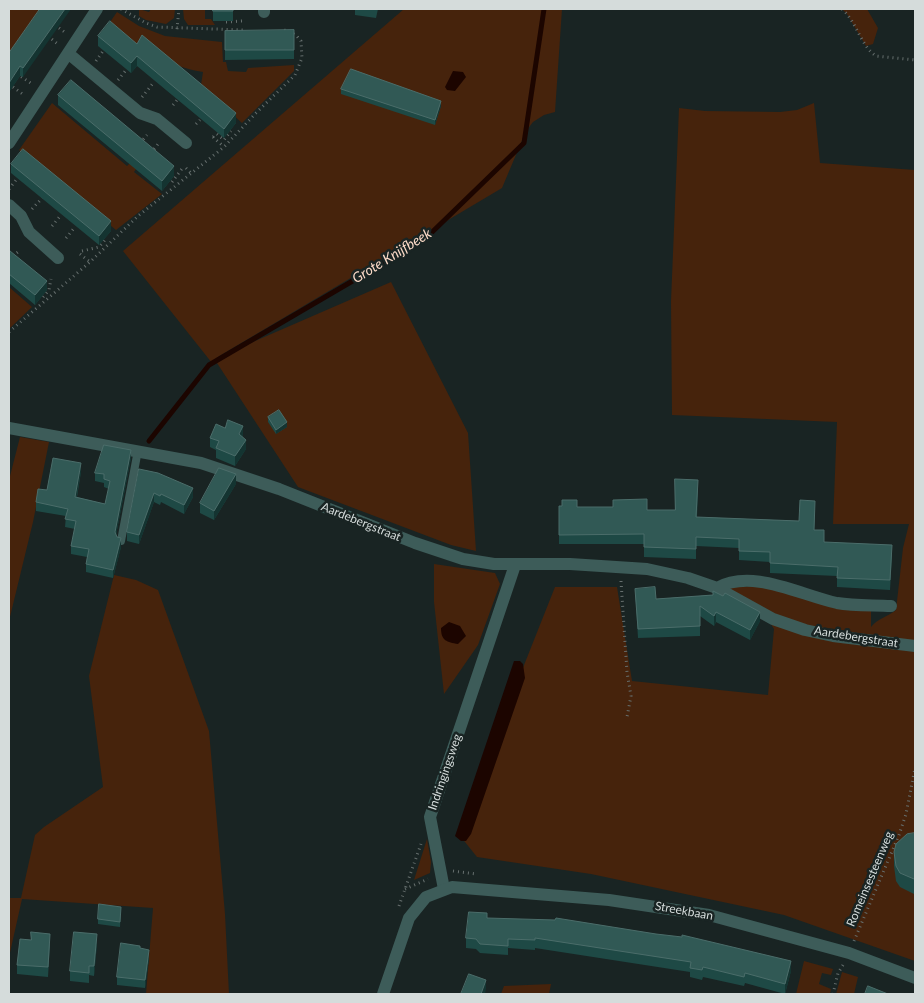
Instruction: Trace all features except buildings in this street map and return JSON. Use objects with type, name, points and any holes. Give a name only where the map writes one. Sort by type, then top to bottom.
[{"type":"street","points":[[9,143],[97,9]]},
{"type":"street","points":[[69,54],[140,113],[157,119],[186,143]]},
{"type":"street","points":[[9,205],[21,216],[29,232],[58,258]]},
{"type":"street","name":"Aardebergstraat","points":[[9,428],[179,457],[234,473],[439,552],[480,563],[621,566],[672,574],[717,588],[774,618],[806,630],[833,636],[915,646]]},
{"type":"street","name":"Indringingsweg","points":[[444,888],[430,817],[515,565]]},
{"type":"street","points":[[717,588],[735,581],[752,580],[839,603],[891,606]]},
{"type":"street","points":[[383,994],[409,918],[426,897],[444,888]]},
{"type":"street","name":"Streekbaan","points":[[444,888],[471,888],[617,901],[676,909],[741,923],[849,953],[915,978]]},
{"type":"lane","points":[[121,541],[138,450]]},
{"type":"path","points":[[124,9],[146,23],[177,29],[243,30],[243,39]]},
{"type":"path","points":[[177,29],[179,9]]},
{"type":"path","points":[[842,9],[866,46],[876,56],[915,60]]},
{"type":"path","points":[[226,22],[243,21]]},
{"type":"path","points":[[50,22],[64,32]]},
{"type":"path","points":[[9,332],[59,285],[90,262],[138,216],[224,147],[256,112],[295,75],[302,58],[301,41],[296,35],[282,29]]},
{"type":"path","points":[[44,33],[54,41]]},
{"type":"path","points":[[95,62],[103,52]]},
{"type":"path","points":[[117,81],[126,70]]},
{"type":"path","points":[[14,72],[32,84]]},
{"type":"path","points":[[140,99],[154,82]]},
{"type":"path","points":[[9,84],[21,93]]},
{"type":"path","points":[[173,105],[177,100]]},
{"type":"path","points":[[196,124],[200,120]]},
{"type":"path","points":[[224,147],[212,137],[217,134],[224,140],[231,131]]},
{"type":"path","points":[[138,146],[147,135]]},
{"type":"path","points":[[148,155],[158,144]]},
{"type":"path","points":[[172,182],[185,167],[192,174]]},
{"type":"path","points":[[9,189],[16,180]]},
{"type":"path","points":[[32,210],[47,191]]},
{"type":"path","points":[[52,226],[61,215]]},
{"type":"path","points":[[66,238],[75,227]]},
{"type":"path","points":[[90,262],[81,252],[99,247],[105,240]]},
{"type":"path","points":[[9,259],[18,252]]},
{"type":"path","points":[[43,297],[49,290],[51,279]]},
{"type":"path","points":[[621,566],[627,672],[631,696],[626,717]]},
{"type":"path","name":"Romeinsesteenweg","points":[[833,994],[838,974],[849,953],[899,835],[906,814],[915,768]]},
{"type":"shaded area","points":[[45,9],[9,60],[9,10]]},
{"type":"shaded area","points":[[139,9],[149,12],[151,9],[175,9],[174,18],[166,24],[146,20],[139,16]]},
{"type":"shaded area","points":[[183,9],[205,9],[205,19],[211,19],[215,25],[188,25],[184,19]]},
{"type":"shaded area","points":[[404,9],[562,9],[555,112],[544,115],[533,122],[526,131],[502,188],[216,358],[391,282],[468,433],[476,551],[451,545],[298,487],[215,360],[212,363],[123,251]]},
{"type":"shaded area","points":[[842,9],[867,9],[878,28],[873,44],[866,46]]},
{"type":"shaded area","points":[[117,12],[139,26],[165,36],[222,42],[223,62],[226,62],[228,71],[246,72],[248,68],[294,65],[294,71],[242,123],[201,85],[203,72],[164,60],[130,41],[108,25]]},
{"type":"shaded area","points":[[453,71],[463,72],[466,77],[455,91],[447,90],[445,87]]},
{"type":"shaded area","points":[[52,103],[127,166],[132,161],[138,166],[134,172],[162,194],[116,230],[19,150]]},
{"type":"shaded area","points":[[814,103],[820,163],[915,170],[915,961],[784,915],[591,874],[477,857],[461,837],[461,824],[555,587],[617,587],[632,681],[768,695],[774,629],[761,608],[728,591],[729,587],[764,587],[830,603],[871,609],[871,627],[896,610],[903,548],[909,524],[833,524],[837,422],[672,415],[671,301],[679,108],[705,111],[780,112],[797,110]]},
{"type":"shaded area","points":[[9,287],[32,307],[9,329]]},
{"type":"shaded area","points":[[20,437],[49,442],[33,522],[9,621],[9,480]]},
{"type":"shaded area","points":[[434,564],[495,573],[500,584],[478,645],[444,694],[434,602]]},
{"type":"shaded area","points":[[114,575],[136,580],[158,590],[209,731],[225,914],[229,994],[146,994],[153,908],[22,899],[9,957],[9,898],[21,898],[35,835],[103,787],[89,676]]},
{"type":"shaded area","points":[[449,622],[460,626],[466,636],[458,644],[448,641],[442,636],[441,628]]},
{"type":"shaded area","points":[[514,661],[520,661],[523,664],[525,678],[471,834],[466,841],[461,841],[455,836]]},
{"type":"shaded area","points":[[427,839],[431,862],[430,873],[414,880]]},
{"type":"shaded area","points":[[804,961],[833,969],[831,975],[822,973],[819,984],[831,989],[830,994],[796,994]]},
{"type":"shaded area","points":[[842,972],[858,977],[854,994],[836,994]]},
{"type":"shaded area","points":[[551,984],[549,994],[501,994],[504,986]]},
{"type":"waterway","name":"Grote Knijfbeek","points":[[149,441],[209,365],[426,238],[524,143],[544,9]]}]
